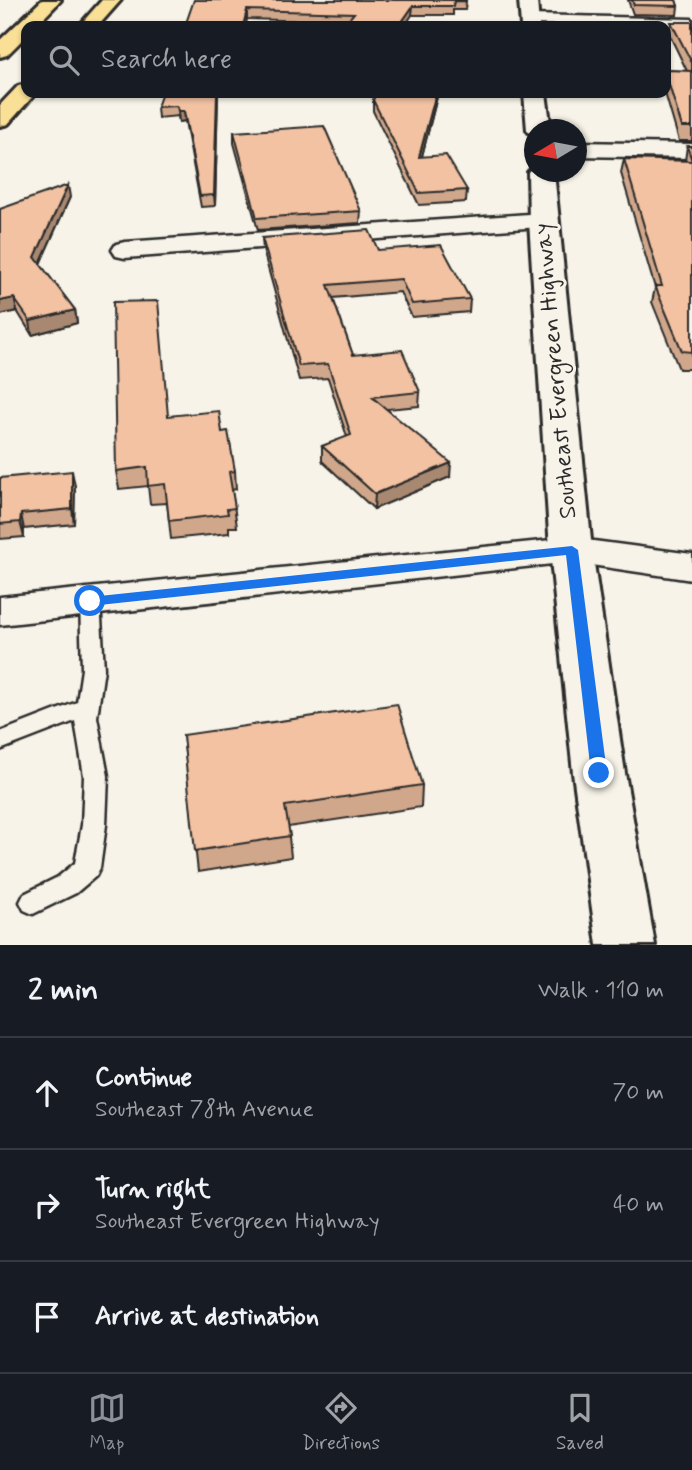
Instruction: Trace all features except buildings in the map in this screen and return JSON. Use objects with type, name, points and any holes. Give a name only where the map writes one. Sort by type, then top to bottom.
[{"type":"highway","points":[[93,21],[107,6],[121,0]]},
{"type":"highway","points":[[44,21],[60,5]]},
{"type":"highway","points":[[4,60],[21,43]]},
{"type":"highway","points":[[4,60],[21,53]]},
{"type":"highway","points":[[0,119],[21,96]]},
{"type":"street","points":[[528,0],[530,21]]},
{"type":"street","points":[[671,24],[692,24]]},
{"type":"street","points":[[536,98],[538,119]]},
{"type":"street","points":[[587,149],[692,151]]},
{"type":"street","name":"Southeast Evergreen Highway","points":[[541,182],[572,550],[599,773],[626,945]]},
{"type":"street","points":[[125,250],[543,221]]},
{"type":"street","points":[[0,611],[572,550],[692,567]]},
{"type":"lane","points":[[33,902],[67,885],[87,868],[94,825],[96,776],[86,717],[93,670],[90,601]]},
{"type":"lane","points":[[0,741],[88,707]]},
{"type":"route","points":[[90,601],[572,550],[599,773]]}]
